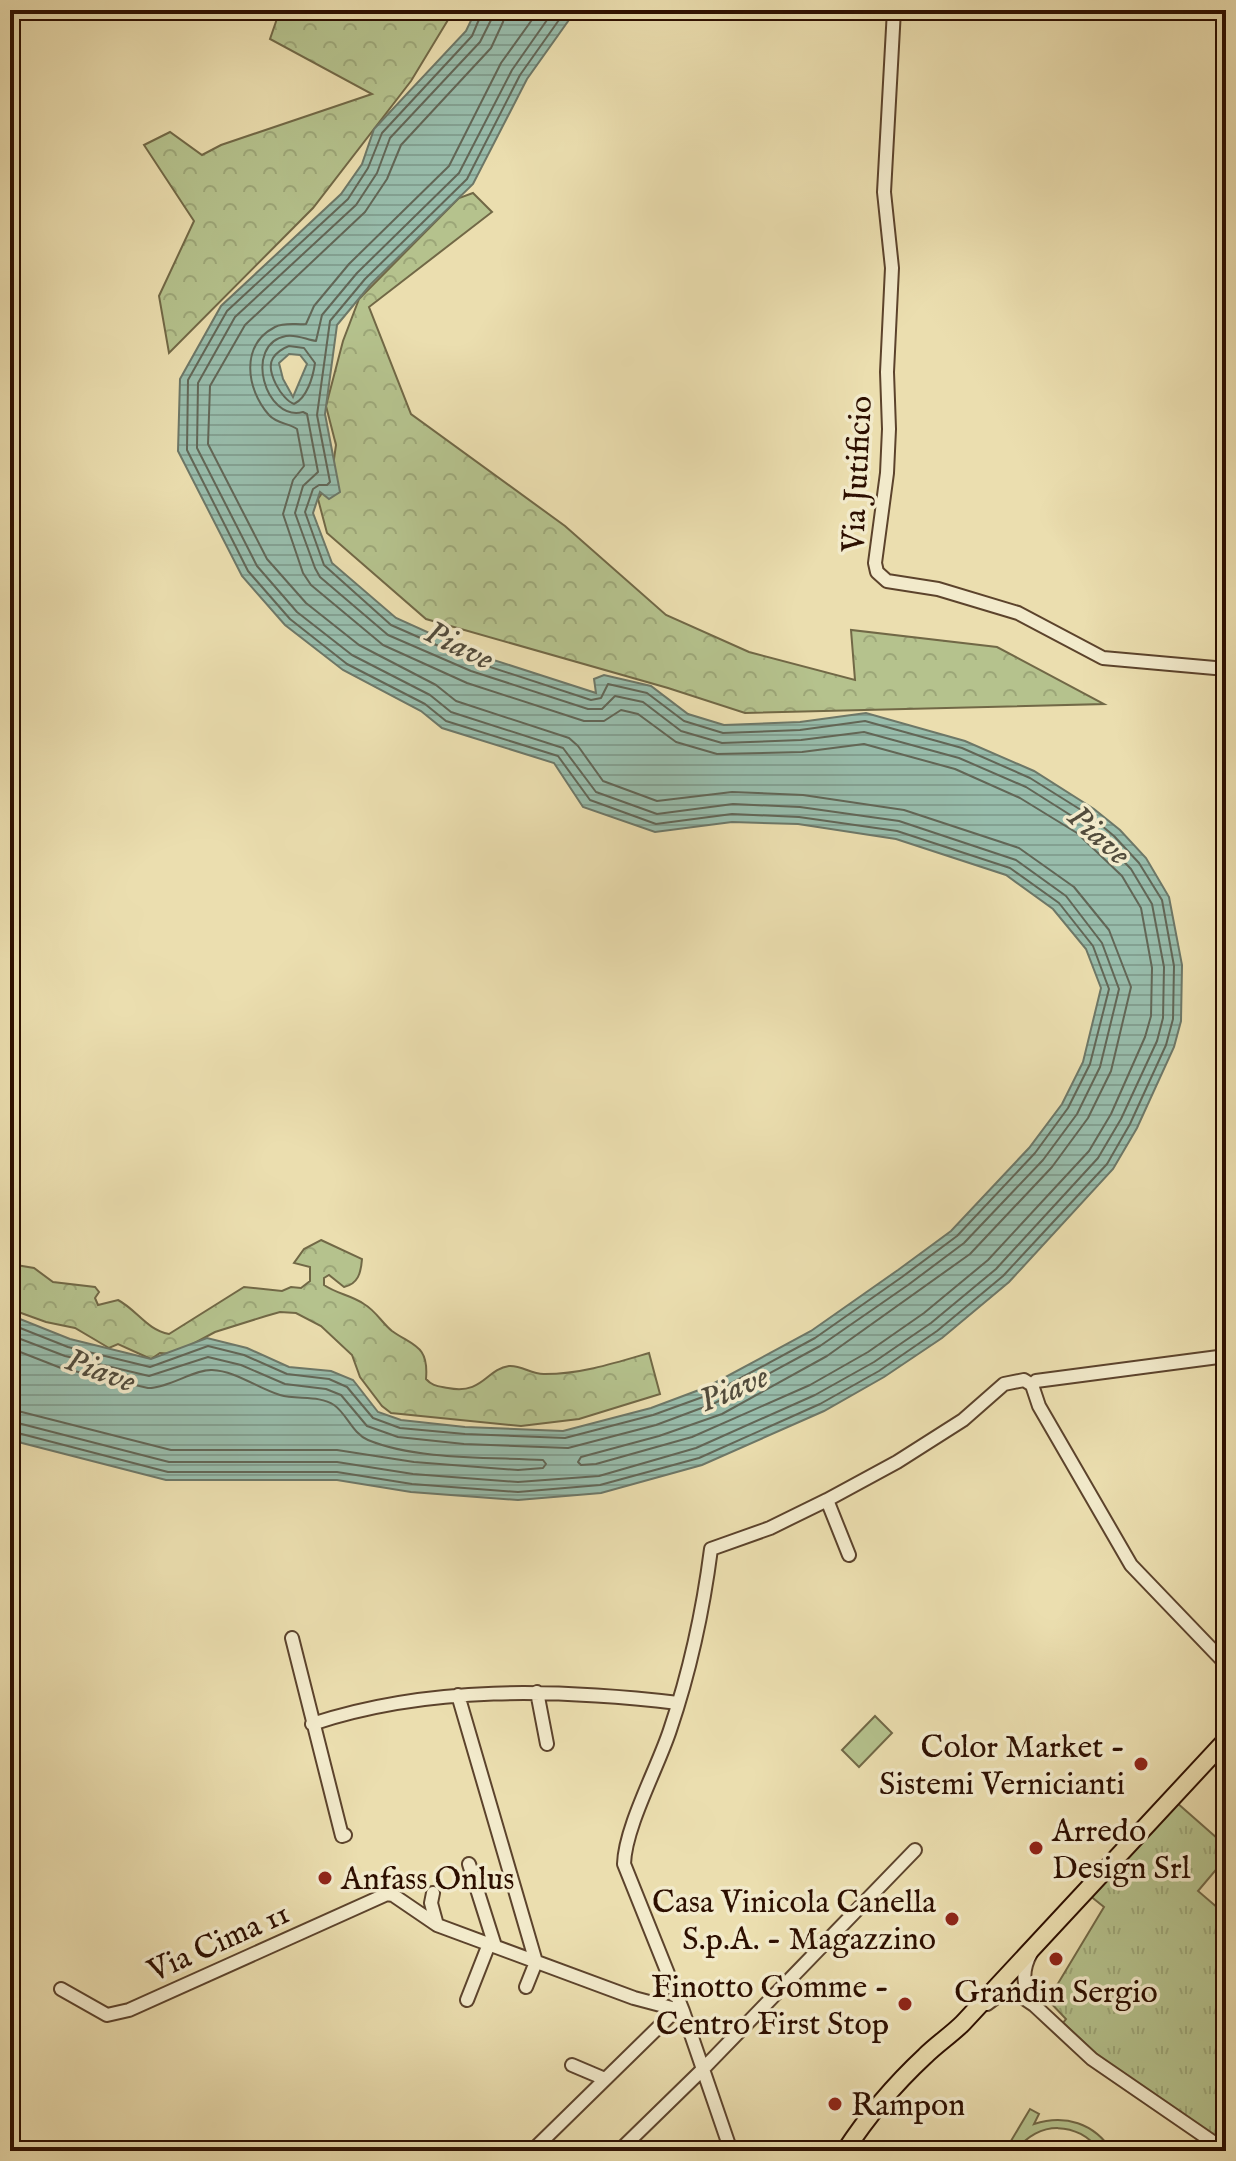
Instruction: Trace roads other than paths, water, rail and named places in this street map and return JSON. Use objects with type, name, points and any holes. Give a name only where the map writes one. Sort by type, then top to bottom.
[{"type":"main road","points":[[845,2151],[878,2107],[928,2052],[1010,1977],[1115,1856],[1226,1740]]},
{"type":"main road","points":[[928,2052],[933,2043],[1010,1977],[1088,1879],[1115,1856]]},
{"type":"street","name":"Via Jutificio","points":[[894,10],[884,192],[892,268],[887,372],[889,429],[887,473],[875,563],[877,572],[887,581],[938,589],[1018,613],[1103,658],[1226,669]]},
{"type":"street","points":[[731,2151],[624,1864],[634,1824],[678,1703],[697,1636],[711,1549],[770,1528],[897,1462],[963,1420],[1004,1384],[1226,1356]]},
{"type":"street","points":[[1028,1382],[1059,1444],[1131,1565],[1226,1664]]},
{"type":"street","points":[[827,1500],[849,1555]]},
{"type":"street","points":[[292,1638],[342,1836],[345,1835]]},
{"type":"street","points":[[312,1724],[356,1712],[458,1695],[537,1692],[678,1703]]},
{"type":"street","points":[[537,1692],[547,1744]]},
{"type":"street","points":[[458,1695],[536,1962],[526,1987]]},
{"type":"street","points":[[619,2151],[915,1850]]},
{"type":"street","points":[[467,2000],[492,1945],[469,1864]]},
{"type":"street","points":[[433,1893],[431,1903],[437,1925]]},
{"type":"street","name":"Via Cima 11","points":[[61,1989],[107,2015],[129,2010],[387,1894],[437,1925],[679,2011]]},
{"type":"street","points":[[1010,1977],[1034,2005],[1092,2059],[1226,2151]]},
{"type":"street","points":[[532,2151],[679,2011]]},
{"type":"street","points":[[572,2065],[605,2079]]},
{"type":"water","name":"Piave","points":[[476,10],[576,10],[527,79],[473,184],[371,284],[337,325],[325,414],[340,492],[329,499],[320,492],[313,513],[332,563],[396,618],[478,655],[596,693],[594,679],[604,675],[651,686],[688,714],[724,725],[800,722],[866,713],[965,741],[1034,771],[1094,809],[1120,830],[1146,858],[1169,897],[1182,965],[1181,1021],[1174,1047],[1137,1128],[1113,1169],[1009,1282],[942,1338],[884,1377],[824,1411],[702,1465],[601,1493],[518,1500],[411,1492],[337,1480],[166,1480],[22,1443],[10,1438],[10,1315],[70,1339],[151,1359],[207,1338],[247,1348],[289,1367],[331,1371],[353,1380],[378,1412],[401,1420],[465,1427],[563,1431],[651,1408],[707,1387],[811,1331],[951,1231],[1029,1148],[1062,1104],[1083,1062],[1101,988],[1086,949],[1053,909],[1006,875],[896,839],[798,824],[732,822],[655,832],[583,807],[554,763],[442,728],[421,711],[343,670],[285,625],[242,576],[178,451],[180,379],[221,306],[341,194],[362,164],[374,129],[466,31]],"holes":[[[289,354],[300,355],[307,364],[293,397],[279,363]]]},
{"type":"place","name":"Color Market - Sistemi Vernicianti","points":[[1141,1764]]},
{"type":"place","name":"Arredo Design Srl","points":[[1036,1848]]},
{"type":"place","name":"Anfass Onlus","points":[[325,1878]]},
{"type":"place","name":"Casa Vinicola Canella S.p.A. - Magazzino","points":[[952,1919]]},
{"type":"place","name":"Grandin Sergio","points":[[1056,1959]]},
{"type":"place","name":"Finotto Gomme - Centro First Stop","points":[[905,2004]]},
{"type":"place","name":"Rampon","points":[[835,2104]]}]
